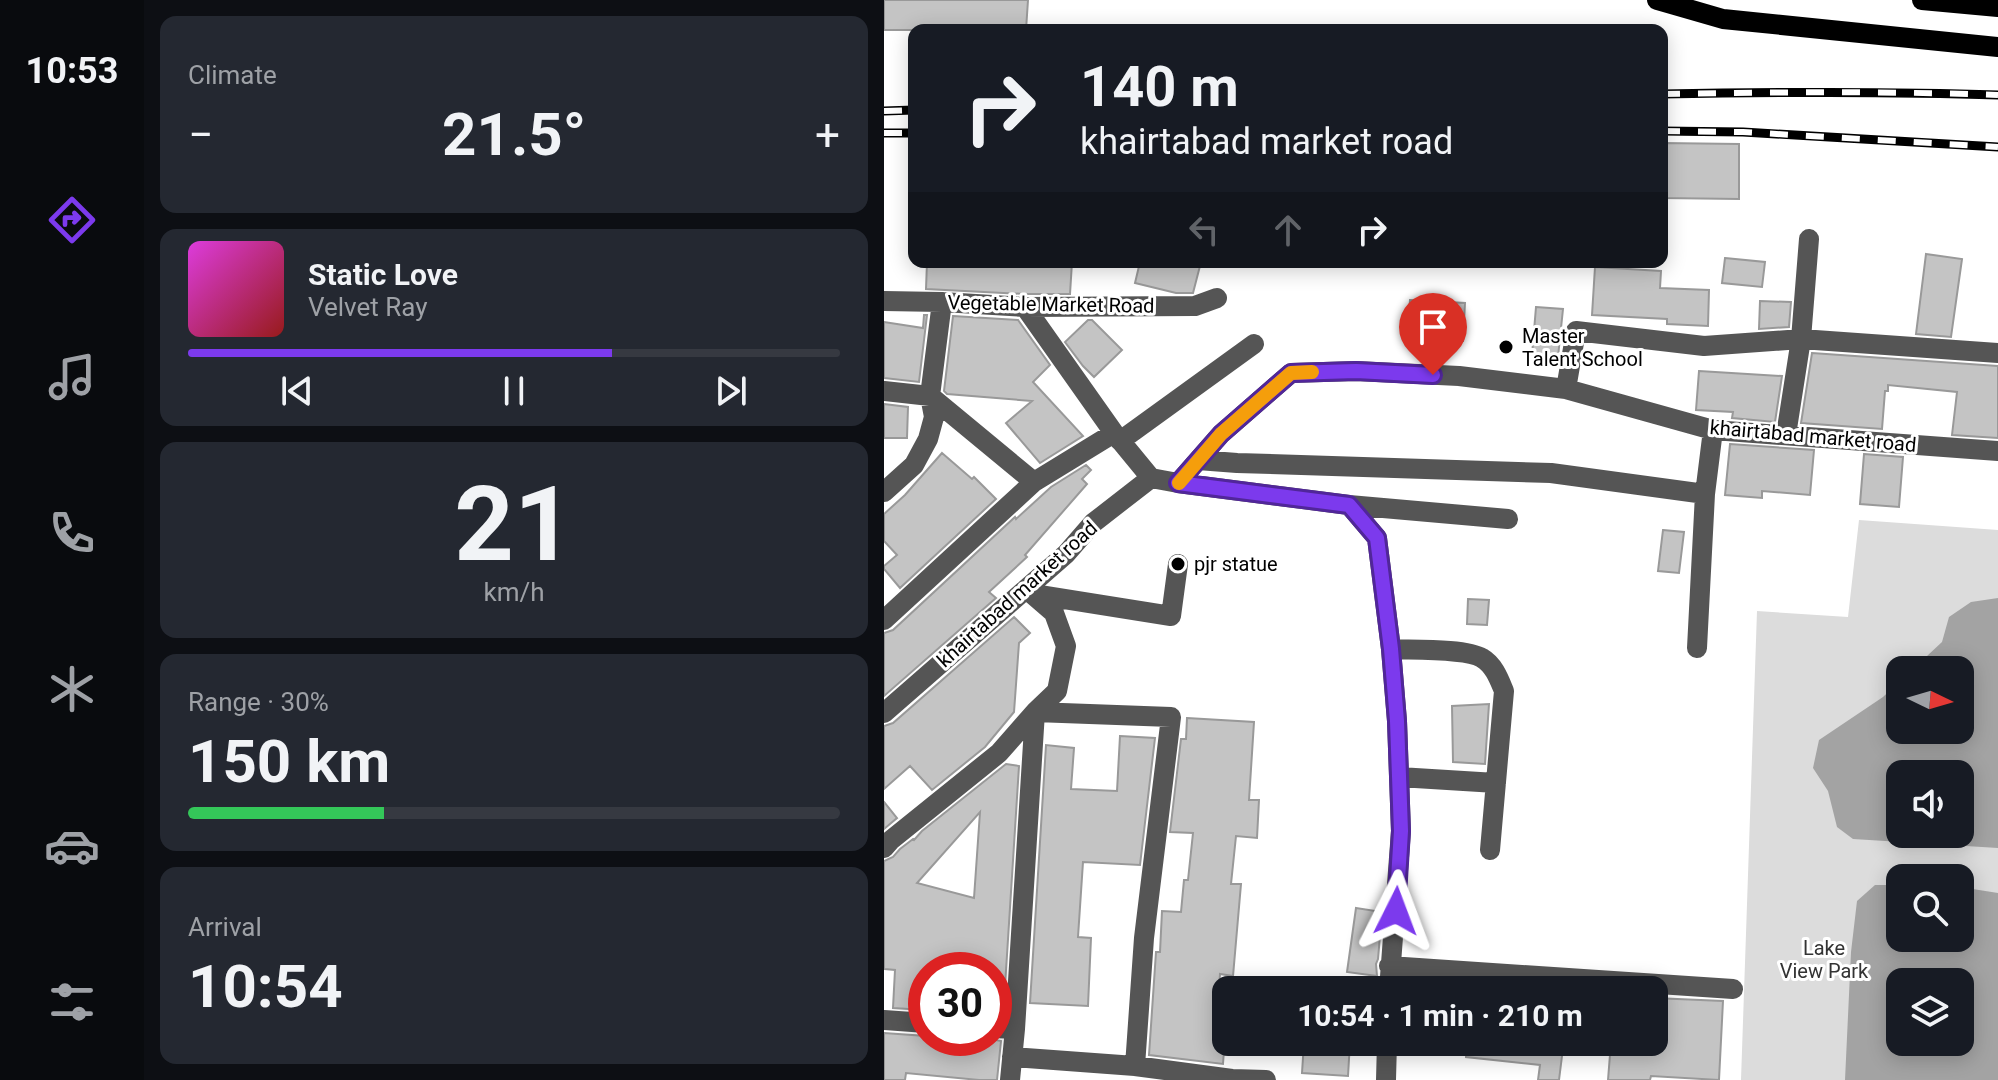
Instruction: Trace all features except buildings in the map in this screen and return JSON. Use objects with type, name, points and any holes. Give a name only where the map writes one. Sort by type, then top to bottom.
[{"type":"main road","points":[[1657,0],[1723,19],[1998,47]]},
{"type":"main road","points":[[1922,0],[1998,7]]},
{"type":"street","points":[[1786,435],[1801,339],[1809,239]]},
{"type":"street","name":"Vegetable Market Road","points":[[884,301],[1025,307],[1195,306],[1217,298]]},
{"type":"street","points":[[884,492],[914,465],[928,439],[934,417],[930,396],[942,302]]},
{"type":"street","points":[[1025,307],[1117,437],[1151,478],[1349,505],[1508,519]]},
{"type":"street","points":[[1566,389],[1576,331],[1704,346],[1801,339],[1998,353]]},
{"type":"street","points":[[884,620],[1034,482],[1117,437],[1254,344]]},
{"type":"street","name":"khairtabad market road","points":[[1178,483],[1221,434],[1291,373],[1356,371],[1459,376],[1566,389],[1713,430],[1998,451]]},
{"type":"street","points":[[884,391],[930,396],[1034,482]]},
{"type":"street","points":[[1697,648],[1705,494],[1713,430]]},
{"type":"street","points":[[1198,460],[1551,473],[1705,494]]},
{"type":"street","name":"khairtabad market road","points":[[884,713],[1029,592],[1093,523],[1151,478]]},
{"type":"street","points":[[1349,505],[1377,538],[1391,649],[1401,831],[1389,976]]},
{"type":"street","points":[[1029,592],[1171,616],[1178,564]]},
{"type":"street","points":[[884,848],[999,753],[1057,691],[1066,646],[1054,613],[1029,592]]},
{"type":"street","points":[[1391,649],[1464,653],[1481,658],[1494,670],[1504,691],[1490,850]]},
{"type":"street","points":[[1010,1080],[1035,712]]},
{"type":"street","points":[[1035,712],[1171,717],[1144,938],[1135,1066]]},
{"type":"street","points":[[1399,777],[1496,783]]},
{"type":"street","points":[[1389,966],[1733,989]]},
{"type":"street","points":[[884,1020],[908,1022]]},
{"type":"street","points":[[1386,1080],[1387,1056]]},
{"type":"street","points":[[1012,1057],[1135,1066],[1168,1075],[1266,1080]]},
{"type":"green space","name":"Lake View Park","points":[[1859,520],[1998,530],[1998,1080],[1741,1080],[1757,611],[1848,617]]},
{"type":"shaded area","points":[[1998,598],[1998,848],[1974,847],[1974,760],[1886,760],[1886,841],[1853,839],[1837,827],[1828,791],[1813,768],[1819,740],[1886,694],[1886,744],[1974,744],[1974,656],[1927,656],[1942,642],[1949,617],[1971,602]]},
{"type":"shaded area","points":[[1875,885],[1886,885],[1886,952],[1974,952],[1974,889],[1998,893],[1998,1080],[1845,1080],[1851,952],[1857,901]]},
{"type":"railway","points":[[1668,94],[1830,92],[1998,95]]},
{"type":"railway","points":[[884,111],[908,110]]},
{"type":"railway","points":[[1668,131],[1743,132],[1998,147]]},
{"type":"railway","points":[[884,133],[908,133]]},
{"type":"slow traffic","points":[[1179,483],[1221,434],[1291,373],[1312,372]]},
{"type":"place","name":"Master Talent School","points":[[1506,347]]},
{"type":"place","name":"pjr statue","points":[[1178,564]]},
{"type":"route","points":[[1396,911],[1401,831],[1397,721],[1377,538],[1349,505],[1178,483],[1221,434],[1291,373],[1356,371],[1433,375]]}]
